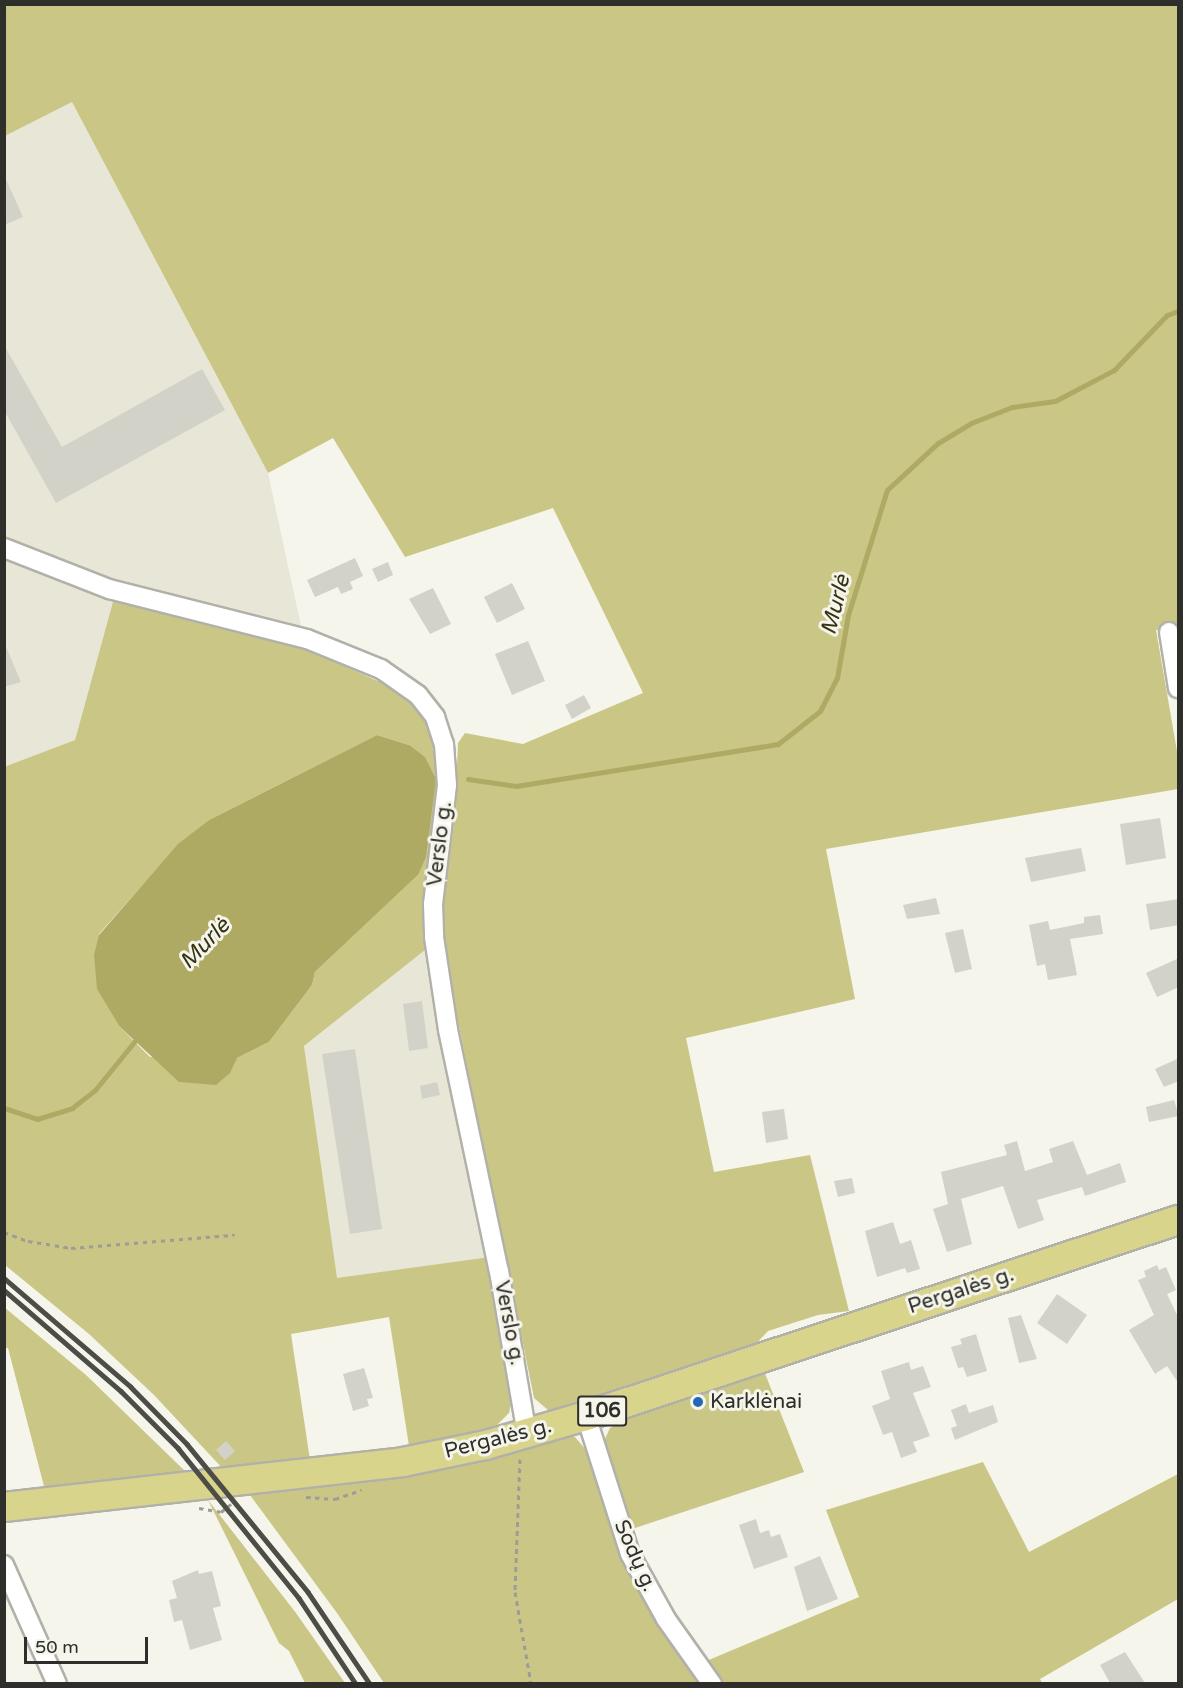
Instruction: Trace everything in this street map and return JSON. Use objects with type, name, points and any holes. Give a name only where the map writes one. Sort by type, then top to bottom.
[{"type":"main road","name":"Pergalės g.","points":[[4,1507],[403,1462],[527,1434],[1179,1220]]},
{"type":"street","name":"Verslo g.","points":[[4,548],[109,589],[307,639],[381,669],[418,695],[435,717],[444,744],[447,785],[433,904],[434,937],[448,1030],[501,1282],[527,1434]]},
{"type":"street","points":[[1169,632],[1179,688]]},
{"type":"street","name":"Sodų g.","points":[[586,1416],[630,1554],[666,1619],[712,1683]]},
{"type":"street","points":[[4,1565],[57,1683]]},
{"type":"path","points":[[4,1232],[28,1241],[71,1248],[234,1235]]},
{"type":"path","points":[[527,1434],[519,1463],[515,1592],[531,1683]]},
{"type":"shaded area","points":[[4,5],[1178,5],[1178,626],[1156,630],[1178,757],[1178,789],[826,849],[855,999],[686,1038],[714,1172],[810,1155],[849,1311],[818,1315],[768,1331],[755,1345],[569,1409],[548,1410],[534,1398],[448,972],[442,913],[455,815],[458,743],[465,733],[523,744],[643,693],[553,508],[405,557],[333,438],[268,473],[72,102],[5,136]]},
{"type":"shaded area","points":[[72,102],[268,473],[306,649],[114,598],[75,740],[5,767],[5,136]]},
{"type":"shaded area","points":[[114,598],[306,649],[391,687],[416,707],[436,733],[441,749],[425,950],[304,1046],[337,1278],[490,1257],[514,1392],[509,1413],[492,1430],[479,1436],[409,1446],[389,1317],[291,1334],[310,1460],[225,1471],[154,1395],[89,1334],[5,1265],[4,767],[75,740]],"holes":[[[377,735],[409,745],[418,875],[315,972],[312,985],[269,1042],[237,1058],[150,1057],[120,1027],[99,934],[178,845],[209,820]]]},
{"type":"shaded area","points":[[425,950],[433,973],[490,1257],[336,1279],[304,1046]]},
{"type":"shaded area","points":[[4,1307],[86,1375],[188,1474],[45,1490],[8,1348],[5,1348]]},
{"type":"shaded area","points":[[764,1371],[804,1472],[629,1530],[604,1441],[610,1428],[632,1415]]},
{"type":"shaded area","points":[[567,1436],[575,1437],[591,1456],[628,1568],[641,1595],[704,1683],[384,1683],[337,1613],[247,1491]]},
{"type":"shaded area","points":[[983,1462],[1029,1552],[1178,1474],[1178,1599],[1040,1679],[1042,1683],[721,1683],[704,1662],[859,1597],[826,1510]]},
{"type":"shaded area","points":[[208,1500],[296,1613],[345,1683],[305,1683],[289,1651],[279,1643]]},
{"type":"water","points":[[377,735],[409,745],[425,757],[436,779],[426,857],[418,875],[315,972],[312,985],[269,1042],[237,1058],[230,1073],[216,1085],[179,1082],[120,1027],[97,989],[94,955],[99,935],[178,844],[209,820]]},
{"type":"building","points":[[4,175],[23,217],[4,225]]},
{"type":"building","points":[[4,345],[62,447],[202,369],[225,410],[56,503],[4,410]]},
{"type":"building","points":[[355,558],[363,576],[350,582],[353,589],[341,594],[338,587],[315,597],[307,580]]},
{"type":"building","points":[[388,562],[393,575],[378,582],[372,569]]},
{"type":"building","points":[[512,583],[525,609],[497,623],[484,597]]},
{"type":"building","points":[[433,588],[451,624],[430,634],[409,599]]},
{"type":"building","points":[[528,641],[545,681],[512,695],[495,654]]},
{"type":"building","points":[[4,642],[21,682],[4,687]]},
{"type":"building","points":[[584,695],[591,708],[572,719],[565,705]]},
{"type":"building","points":[[1160,818],[1166,858],[1126,865],[1120,824]]},
{"type":"building","points":[[1081,848],[1086,871],[1031,882],[1025,858]]},
{"type":"building","points":[[936,898],[940,914],[907,919],[903,905]]},
{"type":"building","points":[[1179,899],[1179,925],[1150,930],[1146,904]]},
{"type":"building","points":[[1100,915],[1103,934],[1070,939],[1077,975],[1048,980],[1045,964],[1037,966],[1029,925],[1048,921],[1050,930],[1084,923],[1084,917]]},
{"type":"building","points":[[963,929],[972,969],[955,973],[945,933]]},
{"type":"building","points":[[1179,958],[1179,987],[1157,997],[1146,973]]},
{"type":"building","points":[[422,1001],[428,1048],[409,1051],[403,1004]]},
{"type":"building","points":[[355,1049],[382,1229],[350,1234],[322,1054]]},
{"type":"building","points":[[1179,1058],[1179,1081],[1164,1087],[1155,1069]]},
{"type":"building","points":[[437,1082],[440,1095],[422,1099],[420,1086]]},
{"type":"building","points":[[1174,1100],[1179,1116],[1149,1122],[1146,1107]]},
{"type":"building","points":[[784,1109],[788,1139],[766,1143],[762,1112]]},
{"type":"building","points":[[1017,1141],[1025,1171],[1053,1162],[1049,1149],[1073,1141],[1087,1175],[1120,1163],[1126,1182],[1085,1196],[1082,1187],[1037,1200],[1044,1220],[1018,1229],[1003,1186],[961,1199],[972,1244],[947,1252],[933,1209],[948,1204],[941,1172],[1007,1155],[1004,1145]]},
{"type":"building","points":[[852,1178],[855,1193],[838,1197],[834,1181]]},
{"type":"building","points":[[893,1222],[900,1244],[911,1240],[920,1269],[907,1273],[905,1268],[877,1277],[865,1231]]},
{"type":"building","points":[[1157,1265],[1159,1270],[1166,1267],[1176,1290],[1167,1294],[1179,1319],[1179,1384],[1167,1366],[1155,1374],[1129,1330],[1154,1315],[1138,1280],[1146,1277],[1144,1271]]},
{"type":"building","points":[[1057,1294],[1087,1315],[1067,1344],[1037,1323]]},
{"type":"building","points":[[1021,1315],[1037,1359],[1019,1363],[1008,1318]]},
{"type":"building","points":[[976,1334],[987,1371],[967,1377],[963,1367],[958,1368],[951,1347],[962,1344],[960,1339]]},
{"type":"building","points":[[909,1362],[911,1370],[923,1366],[931,1387],[913,1393],[930,1436],[913,1442],[917,1452],[901,1458],[892,1432],[883,1435],[872,1406],[890,1399],[881,1371]]},
{"type":"building","points":[[364,1368],[373,1398],[367,1399],[369,1406],[353,1411],[343,1374]]},
{"type":"building","points":[[966,1404],[969,1413],[993,1405],[998,1422],[955,1440],[951,1428],[957,1426],[951,1410]]},
{"type":"building","points":[[226,1441],[235,1451],[225,1460],[216,1450]]},
{"type":"building","points":[[756,1519],[760,1533],[769,1530],[771,1537],[780,1534],[788,1557],[754,1569],[739,1525]]},
{"type":"building","points":[[820,1556],[838,1599],[807,1611],[794,1567]]},
{"type":"building","points":[[198,1570],[199,1574],[212,1571],[221,1606],[213,1608],[222,1640],[190,1650],[182,1620],[174,1622],[169,1600],[177,1598],[172,1581]]},
{"type":"building","points":[[1125,1652],[1145,1683],[1110,1683],[1100,1665]]},
{"type":"waterway","name":"Murlė","points":[[468,779],[516,786],[778,744],[820,711],[837,678],[848,615],[887,490],[938,443],[971,423],[1012,407],[1055,401],[1114,370],[1167,315],[1178,311]]},
{"type":"waterway","name":"Murlė","points":[[4,1108],[37,1119],[72,1108],[95,1090],[138,1037]]},
{"type":"railway","points":[[4,1278],[131,1387],[187,1444],[308,1592],[370,1684]]},
{"type":"railway","points":[[4,1290],[121,1391],[178,1448],[299,1598],[356,1684]]},
{"type":"place","name":"Karklėnai","points":[[698,1402]]}]
